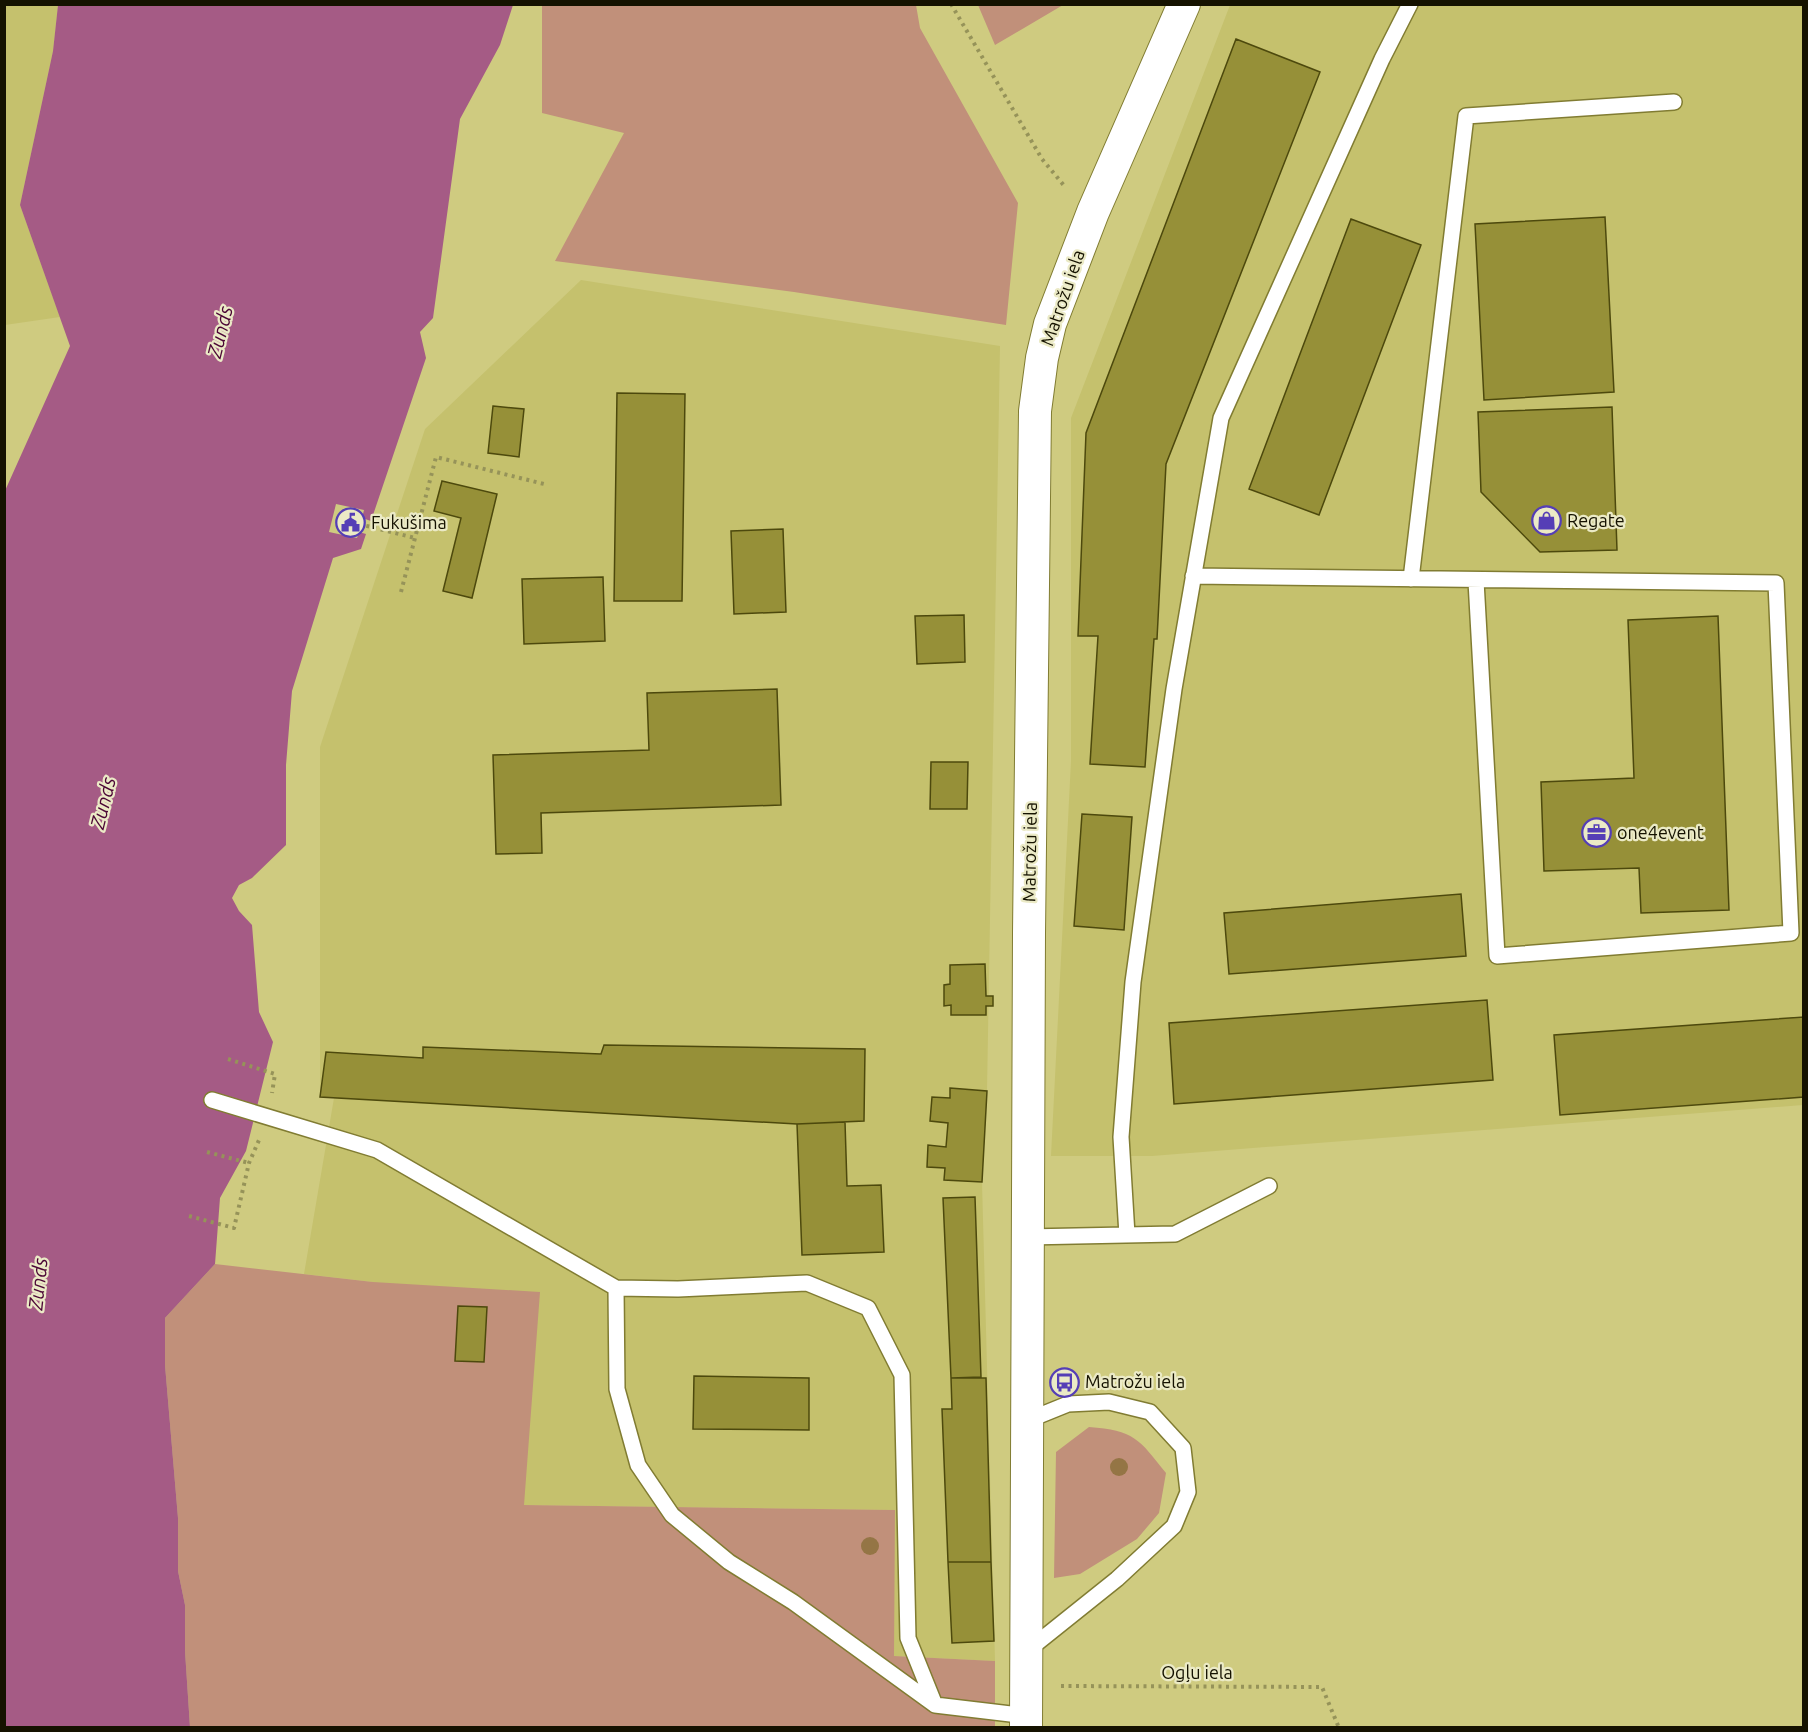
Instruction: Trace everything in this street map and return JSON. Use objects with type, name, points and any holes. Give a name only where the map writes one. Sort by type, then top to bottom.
[{"type":"street","name":"Matrožu iela","points":[[1027,1710],[1027,1237],[1035,411],[1042,358],[1050,324],[1093,212],[1184,4]]},
{"type":"lane","points":[[1127,1235],[1120,1137],[1133,982],[1174,689],[1221,418],[1382,59],[1410,4]]},
{"type":"lane","points":[[1411,579],[1466,116],[1674,102]]},
{"type":"lane","points":[[1193,576],[1776,583],[1791,933],[1497,956],[1476,581]]},
{"type":"lane","points":[[212,1100],[376,1150],[616,1288],[678,1289],[807,1283],[868,1308],[902,1375],[908,1638],[935,1705]]},
{"type":"lane","points":[[1027,1237],[1175,1234],[1269,1186]]},
{"type":"lane","points":[[616,1288],[617,1389],[638,1466],[672,1515],[729,1562],[793,1602],[935,1705],[1027,1710]]},
{"type":"lane","points":[[1026,1421],[1068,1404],[1109,1402],[1150,1412],[1183,1448],[1188,1491],[1174,1526],[1117,1579],[1027,1651]]},
{"type":"path","points":[[951,4],[1042,159],[1065,187],[1093,212]]},
{"type":"path","points":[[401,592],[436,457],[544,484]]},
{"type":"path","points":[[359,524],[415,538]]},
{"type":"path","points":[[189,1216],[234,1228],[249,1163],[268,1116],[275,1074],[228,1059]]},
{"type":"path","points":[[207,1152],[249,1163]]},
{"type":"path","name":"Ogļu iela","points":[[1027,1710],[1322,1687],[1339,1728]]},
{"type":"shaded area","points":[[4,5],[58,5],[53,51],[20,205],[60,317],[5,325]]},
{"type":"shaded area","points":[[542,5],[916,5],[920,28],[1018,203],[1006,325],[794,292],[555,261],[624,133],[542,113]]},
{"type":"shaded area","points":[[978,5],[1063,5],[995,45]]},
{"type":"shaded area","points":[[1230,5],[1803,5],[1803,1105],[1152,1156],[1051,1156],[1071,761],[1071,418]]},
{"type":"shaded area","points":[[581,280],[1000,346],[987,1091],[982,1182],[995,1661],[894,1656],[894,1510],[524,1505],[373,1282],[304,1274],[334,1098],[320,1097],[320,747],[425,429]]},
{"type":"shaded area","points":[[215,1264],[373,1282],[540,1292],[524,1505],[895,1510],[894,1656],[995,1661],[995,1727],[190,1727],[185,1651],[185,1605],[178,1571],[178,1518],[165,1365],[165,1318]]},
{"type":"shaded area","points":[[1089,1427],[1104,1428],[1134,1438],[1157,1461],[1166,1473],[1159,1513],[1137,1539],[1080,1574],[1054,1578],[1056,1452]]},
{"type":"water","name":"Zunds","points":[[58,5],[513,5],[500,45],[460,119],[433,318],[420,332],[426,358],[371,521],[362,518],[364,510],[336,504],[329,532],[357,538],[359,532],[366,534],[361,549],[333,558],[292,691],[286,765],[286,845],[252,878],[239,885],[232,898],[239,911],[252,925],[259,1012],[273,1042],[246,1151],[220,1198],[215,1264],[165,1318],[165,1365],[178,1518],[178,1571],[185,1605],[185,1651],[190,1727],[5,1728],[4,493],[70,346],[20,205],[53,51]]},
{"type":"building","points":[[1236,39],[1320,72],[1166,464],[1157,639],[1154,639],[1145,767],[1090,764],[1098,636],[1078,636],[1086,433]]},
{"type":"building","points":[[1605,217],[1614,392],[1484,400],[1475,224]]},
{"type":"building","points":[[1351,219],[1421,245],[1319,515],[1249,489]]},
{"type":"building","points":[[617,393],[685,394],[682,601],[614,601]]},
{"type":"building","points":[[493,406],[524,409],[519,457],[488,453]]},
{"type":"building","points":[[1612,407],[1617,550],[1540,552],[1481,492],[1478,412]]},
{"type":"building","points":[[442,481],[497,494],[472,598],[443,591],[461,518],[434,511]]},
{"type":"building","points":[[783,529],[786,612],[734,614],[731,531]]},
{"type":"building","points":[[603,577],[605,641],[524,644],[522,579]]},
{"type":"building","points":[[964,615],[965,662],[917,664],[915,616]]},
{"type":"building","points":[[1718,616],[1729,910],[1641,913],[1639,868],[1544,871],[1541,782],[1634,778],[1628,620]]},
{"type":"building","points":[[777,689],[781,805],[541,813],[542,853],[496,854],[493,755],[649,750],[647,693]]},
{"type":"building","points":[[931,762],[968,762],[967,809],[930,809]]},
{"type":"building","points":[[1082,814],[1132,817],[1124,930],[1074,926]]},
{"type":"building","points":[[1461,894],[1466,956],[1229,974],[1224,913]]},
{"type":"building","points":[[985,964],[986,996],[993,996],[993,1006],[986,1006],[986,1015],[951,1015],[951,1005],[944,1006],[944,985],[950,984],[950,965]]},
{"type":"building","points":[[1487,1000],[1493,1080],[1174,1104],[1169,1023]]},
{"type":"building","points":[[1804,1017],[1804,1097],[1560,1115],[1554,1035]]},
{"type":"building","points":[[604,1045],[865,1049],[864,1121],[797,1124],[320,1097],[326,1052],[423,1058],[423,1047],[601,1054]]},
{"type":"building","points":[[950,1088],[987,1091],[982,1182],[944,1180],[945,1168],[927,1167],[928,1145],[946,1147],[948,1123],[930,1121],[932,1097],[950,1098]]},
{"type":"building","points":[[845,1122],[847,1186],[881,1185],[884,1252],[802,1255],[797,1124]]},
{"type":"building","points":[[975,1197],[981,1377],[951,1378],[943,1198]]},
{"type":"building","points":[[458,1306],[487,1307],[484,1362],[455,1361]]},
{"type":"building","points":[[694,1376],[809,1378],[809,1430],[693,1429]]},
{"type":"building","points":[[951,1378],[986,1378],[991,1562],[948,1562],[942,1409],[952,1409]]},
{"type":"building","points":[[948,1562],[991,1562],[994,1641],[952,1643]]},
{"type":"place","name":"Regate","points":[[1546,521]]},
{"type":"place","name":"Fukušima","points":[[350,523]]},
{"type":"place","name":"one4event","points":[[1596,833]]},
{"type":"place","name":"Matrožu iela","points":[[1064,1382]]}]
